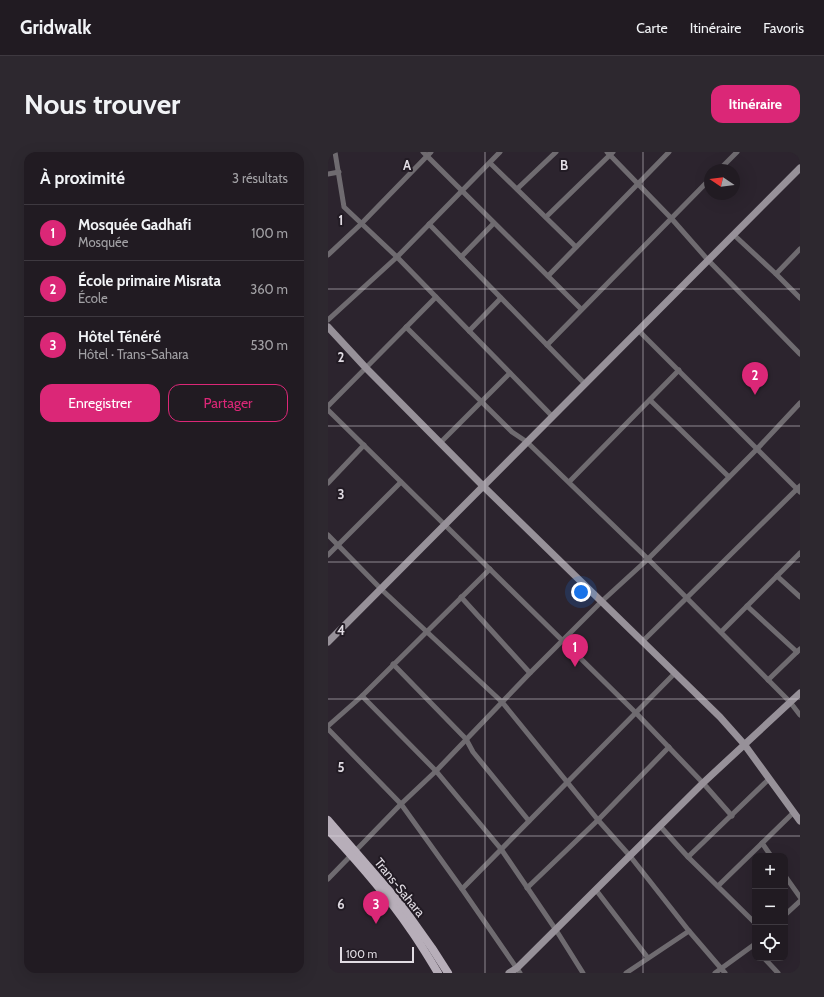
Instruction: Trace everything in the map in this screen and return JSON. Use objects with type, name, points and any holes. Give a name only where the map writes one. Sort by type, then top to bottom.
[{"type":"main road","name":"Trans-Sahara","points":[[328,820],[410,929],[438,973]]},
{"type":"main road","name":"Trans-Sahara","points":[[328,830],[353,853],[400,903],[448,973]]},
{"type":"street","points":[[336,152],[344,207],[397,257],[552,416]]},
{"type":"street","points":[[423,152],[429,154],[462,191],[581,310]]},
{"type":"street","points":[[328,320],[397,257],[500,152]]},
{"type":"street","points":[[517,189],[556,152]]},
{"type":"street","points":[[548,276],[670,152]]},
{"type":"street","points":[[725,164],[737,152]]},
{"type":"street","points":[[546,217],[610,153],[708,260],[800,354]]},
{"type":"street","points":[[328,255],[361,224],[429,154]]},
{"type":"street","points":[[490,163],[576,247]]},
{"type":"street","points":[[328,642],[800,168]]},
{"type":"street","points":[[328,174],[338,172]]},
{"type":"street","points":[[547,344],[704,185]]},
{"type":"street","points":[[461,257],[494,222]]},
{"type":"street","points":[[429,224],[585,384]]},
{"type":"street","points":[[734,234],[800,298]]},
{"type":"street","points":[[776,274],[800,249]]},
{"type":"street","points":[[328,406],[436,297]]},
{"type":"street","points":[[469,331],[501,298]]},
{"type":"street","points":[[328,326],[366,368],[483,486],[674,674],[720,717],[744,744],[800,821]]},
{"type":"street","points":[[406,327],[480,402],[512,432],[527,442],[569,482],[721,632],[790,702],[800,716]]},
{"type":"street","points":[[638,330],[799,489],[642,642]]},
{"type":"street","points":[[569,482],[679,370]]},
{"type":"street","points":[[440,443],[510,373]]},
{"type":"street","points":[[650,400],[730,477]]},
{"type":"street","points":[[328,878],[436,771],[530,673],[601,602],[648,560],[800,403]]},
{"type":"street","points":[[328,410],[636,713],[703,783],[732,816]]},
{"type":"street","points":[[328,483],[364,446]]},
{"type":"street","points":[[328,555],[401,482]]},
{"type":"street","points":[[328,535],[426,632],[502,702],[567,783],[630,856],[689,932],[723,971]]},
{"type":"street","points":[[721,632],[800,553]]},
{"type":"street","points":[[490,569],[362,696],[328,727],[401,804],[518,971]]},
{"type":"street","points":[[777,576],[800,597]]},
{"type":"street","points":[[461,597],[530,673]]},
{"type":"street","points":[[747,606],[798,650],[768,680]]},
{"type":"street","points":[[393,664],[466,739],[473,752],[529,821]]},
{"type":"street","points":[[462,889],[674,674]]},
{"type":"street","points":[[509,973],[518,971],[556,930],[703,783],[800,693]]},
{"type":"street","points":[[362,696],[436,771],[502,849],[583,973]]},
{"type":"street","points":[[527,888],[598,820],[669,747]]},
{"type":"street","points":[[688,857],[770,780]]},
{"type":"street","points":[[718,886],[794,812]]},
{"type":"street","points":[[660,826],[688,857],[752,920]]},
{"type":"street","points":[[762,843],[769,853]]},
{"type":"street","points":[[788,880],[800,897]]},
{"type":"street","points":[[596,890],[648,958]]},
{"type":"street","points":[[788,912],[800,901]]},
{"type":"street","points":[[626,973],[689,932]]},
{"type":"street","points":[[715,973],[723,971],[752,948]]},
{"type":"street","points":[[767,961],[778,973]]},
{"type":"place","name":"École primaire Misrata","points":[[755,395]]},
{"type":"place","name":"Mosquée Gadhafi","points":[[575,667]]},
{"type":"place","name":"Hôtel Ténéré","points":[[376,924]]}]
